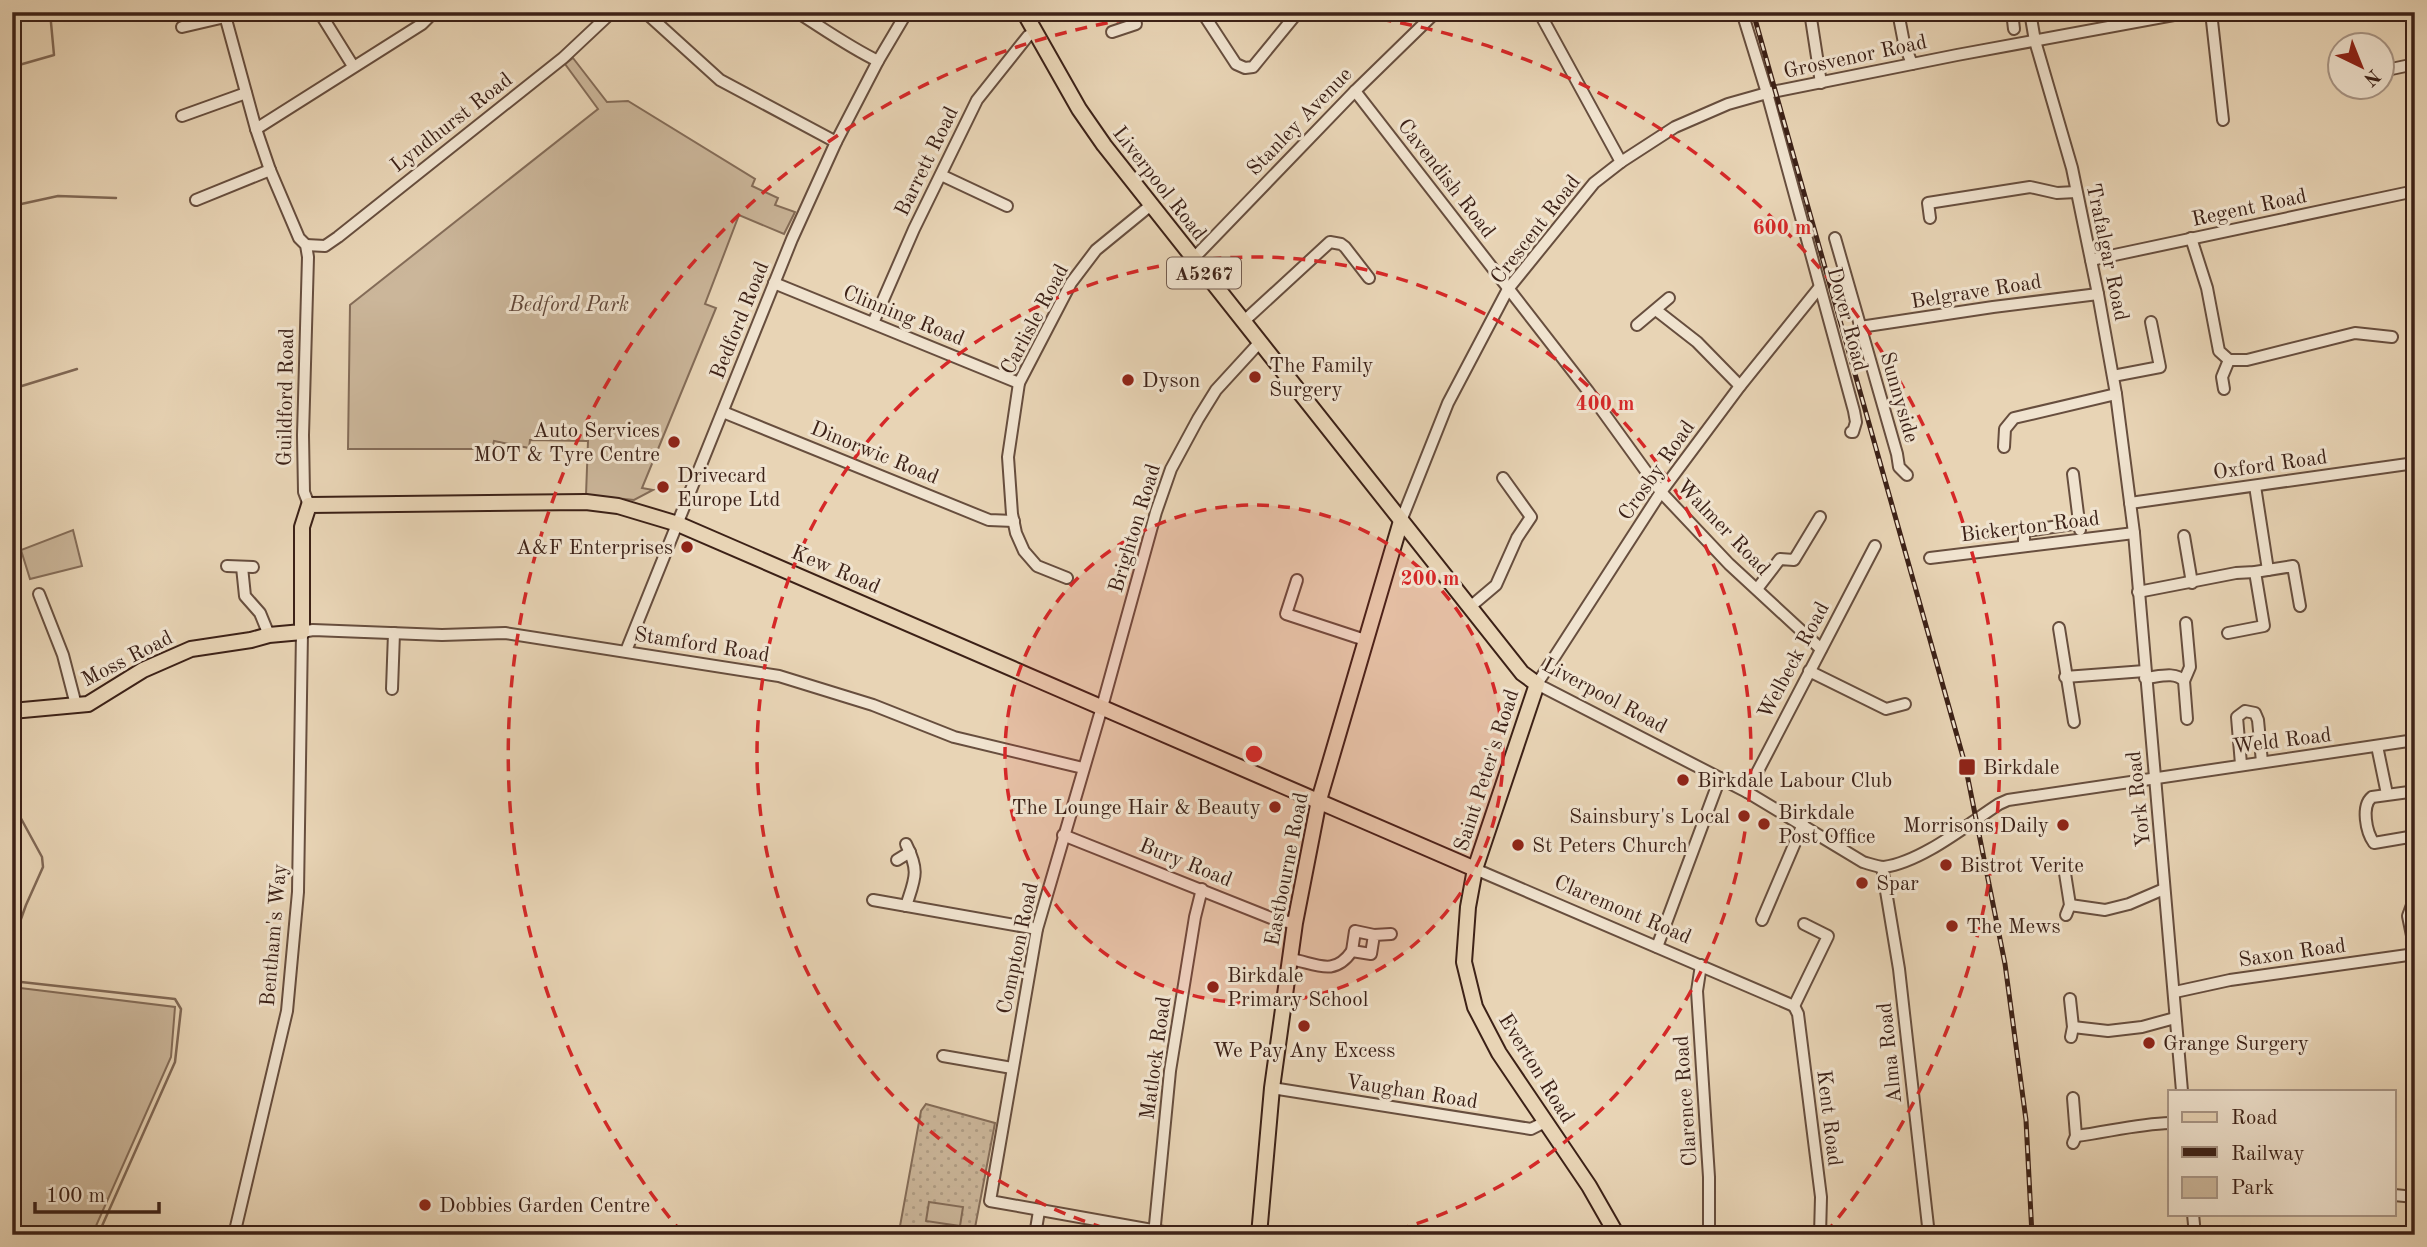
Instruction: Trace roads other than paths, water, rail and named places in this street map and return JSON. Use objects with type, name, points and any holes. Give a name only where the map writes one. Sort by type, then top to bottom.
[{"type":"main road","name":"Liverpool Road","points":[[1024,12],[1098,138],[1522,673],[1536,684]]},
{"type":"main road","name":"Kew Road","points":[[309,505],[586,502],[618,506],[678,524],[1319,800]]},
{"type":"main road","name":"Guildford Road","points":[[302,632],[302,527],[309,505]]},
{"type":"main road","name":"Eastbourne Road","points":[[1259,1235],[1272,1087],[1295,923],[1319,800],[1401,521]]},
{"type":"main road","name":"Moss Road","points":[[12,711],[88,704],[143,670],[191,649],[302,632]]},
{"type":"main road","name":"Saint Peter's Road","points":[[1475,869],[1536,684]]},
{"type":"main road","name":"Claremont Road","points":[[1319,800],[1475,869]]},
{"type":"main road","name":"Everton Road","points":[[1475,869],[1468,907],[1464,962],[1475,1007],[1499,1054],[1589,1186],[1617,1235]]},
{"type":"street","points":[[257,129],[422,24],[429,12]]},
{"type":"street","name":"Lyndhurst Road","points":[[306,245],[325,246],[338,237],[563,58],[612,12]]},
{"type":"street","points":[[645,12],[720,80],[836,142]]},
{"type":"street","points":[[797,12],[845,44],[878,61]]},
{"type":"street","name":"Bedford Road","points":[[626,651],[774,282],[836,142],[907,12]]},
{"type":"street","points":[[1112,32],[1136,24],[1131,12]]},
{"type":"street","points":[[1202,12],[1236,64],[1244,68],[1253,67],[1298,12]]},
{"type":"street","name":"Stanley Avenue","points":[[1193,259],[1355,91],[1436,12]]},
{"type":"street","points":[[1539,12],[1621,162]]},
{"type":"street","name":"Dover Road","points":[[1742,12],[1771,93],[1819,288],[1854,411],[1855,428],[1851,432]]},
{"type":"street","points":[[1810,12],[1821,83]]},
{"type":"street","points":[[1898,12],[1904,43],[1912,64]]},
{"type":"street","points":[[2012,12],[2014,29]]},
{"type":"street","name":"Trafalgar Road","points":[[2030,12],[2035,41],[2072,168],[2098,294],[2116,394],[2130,503]]},
{"type":"street","name":"Grosvenor Road","points":[[1771,93],[2190,12]]},
{"type":"street","points":[[2211,12],[2223,120]]},
{"type":"street","points":[[320,13],[353,66]]},
{"type":"street","name":"Guildford Road","points":[[182,27],[225,15],[270,170],[299,238],[306,245],[308,291],[304,492],[309,505]]},
{"type":"street","name":"Barrett Road","points":[[873,323],[914,229],[977,100],[1028,36],[1035,32]]},
{"type":"street","points":[[2396,68],[2415,64]]},
{"type":"street","name":"Cavendish Road","points":[[1355,91],[1508,289]]},
{"type":"street","points":[[182,116],[246,93]]},
{"type":"street","name":"Crescent Road","points":[[1401,521],[1448,403],[1508,289],[1594,183],[1675,127],[1728,104],[1771,93]]},
{"type":"street","points":[[196,200],[270,170]]},
{"type":"street","points":[[941,174],[1007,206]]},
{"type":"street","points":[[1930,218],[1923,204],[2030,187],[2057,194],[2076,192]]},
{"type":"street","name":"Regent Road","points":[[2091,260],[2415,191]]},
{"type":"street","name":"Carlisle Road","points":[[1067,578],[1037,566],[1024,551],[1014,521],[1008,457],[1019,383],[1071,283],[1096,250],[1151,205]]},
{"type":"street","name":"Sunnyside","points":[[1835,238],[1899,467],[1907,475]]},
{"type":"street","points":[[2191,238],[2207,288],[2219,351],[2229,360],[2247,360],[2355,333],[2392,337]]},
{"type":"street","points":[[1243,322],[1330,242],[1341,243],[1369,278]]},
{"type":"street","name":"Clinning Road","points":[[774,282],[1019,383]]},
{"type":"street","name":"Crosby Road","points":[[1536,684],[1661,492],[1740,386],[1819,288]]},
{"type":"street","name":"Walmer Road","points":[[1508,289],[1588,391],[1661,492],[1730,564],[1821,649]]},
{"type":"street","name":"Belgrave Road","points":[[1860,327],[2098,294]]},
{"type":"street","points":[[1637,325],[1669,298]]},
{"type":"street","points":[[1656,310],[1697,342],[1740,386]]},
{"type":"street","points":[[2113,376],[2160,367],[2151,322]]},
{"type":"street","name":"Brighton Road","points":[[1102,707],[1156,512],[1171,469],[1216,390],[1259,342]]},
{"type":"street","points":[[2224,389],[2222,377],[2229,360]]},
{"type":"street","points":[[2004,447],[2005,429],[2014,418],[2116,394]]},
{"type":"street","name":"Dinorwic Road","points":[[723,412],[989,520],[1014,521]]},
{"type":"street","name":"Oxford Road","points":[[2130,503],[2415,463]]},
{"type":"street","points":[[2073,474],[2081,539]]},
{"type":"street","points":[[1470,607],[1496,585],[1517,538],[1531,517],[1503,478]]},
{"type":"street","points":[[2255,486],[2268,570]]},
{"type":"street","name":"York Road","points":[[2130,503],[2182,1090]]},
{"type":"street","points":[[1757,589],[1780,559],[1794,560],[1820,517]]},
{"type":"street","points":[[2024,546],[2024,535],[2030,530],[2079,523]]},
{"type":"street","name":"Bickerton Road","points":[[1930,558],[2134,533]]},
{"type":"street","points":[[2184,536],[2192,583]]},
{"type":"street","name":"Welbeck Road","points":[[1747,792],[1875,546]]},
{"type":"street","points":[[227,566],[248,567],[245,596],[260,614],[269,635]]},
{"type":"street","points":[[2138,592],[2236,573],[2293,566],[2300,606]]},
{"type":"street","points":[[2228,632],[2264,626],[2255,572]]},
{"type":"street","points":[[1297,580],[1286,614],[1364,640]]},
{"type":"street","points":[[39,594],[63,655],[76,705]]},
{"type":"street","points":[[2186,623],[2190,667],[2184,681],[2187,719]]},
{"type":"street","points":[[2059,628],[2074,722]]},
{"type":"street","name":"Stamford Road","points":[[302,632],[313,630],[442,635],[505,633],[779,676],[873,705],[954,737],[1083,768]]},
{"type":"street","name":"Bentham's Way","points":[[234,1235],[287,1011],[298,892],[302,632]]},
{"type":"street","points":[[392,689],[394,633]]},
{"type":"street","points":[[393,668],[407,667]]},
{"type":"street","points":[[1809,671],[1886,709],[1905,705]]},
{"type":"street","points":[[2065,677],[2174,675],[2184,681]]},
{"type":"street","name":"Liverpool Road","points":[[1536,684],[1747,792],[1863,862],[1882,867]]},
{"type":"street","name":"Compton Road","points":[[1039,1211],[990,1201],[1037,929],[1102,707]]},
{"type":"street","points":[[2241,764],[2237,717],[2245,711],[2255,713],[2258,720],[2262,762]]},
{"type":"street","name":"Weld Road","points":[[2154,777],[2415,740]]},
{"type":"street","points":[[2377,746],[2387,794]]},
{"type":"street","points":[[1882,867],[1907,860],[1942,842],[2008,800],[2154,777]]},
{"type":"street","points":[[1657,947],[1720,778]]},
{"type":"street","points":[[2415,796],[2409,792],[2372,797],[2368,800],[2367,820],[2374,843],[2415,836]]},
{"type":"street","points":[[1762,920],[1803,824]]},
{"type":"street","name":"Bury Road","points":[[1063,835],[1202,888],[1276,920],[1295,923]]},
{"type":"street","points":[[897,860],[908,848],[916,864],[906,906]]},
{"type":"street","name":"Alma Road","points":[[1882,867],[1899,969],[1929,1235]]},
{"type":"street","points":[[2064,867],[2068,910],[2105,910],[2129,904],[2164,889]]},
{"type":"street","name":"Claremont Road","points":[[1475,869],[1794,1006]]},
{"type":"street","name":"Matlock Road","points":[[1154,1233],[1170,1071],[1202,888]]},
{"type":"street","points":[[2415,897],[2407,916],[2415,952]]},
{"type":"street","points":[[873,900],[1037,929]]},
{"type":"street","points":[[1794,1006],[1828,936],[1804,924]]},
{"type":"street","points":[[1291,959],[1324,968],[1332,967],[1345,961],[1352,951],[1355,931],[1374,935],[1391,934]]},
{"type":"street","points":[[1352,951],[1371,954],[1374,935]]},
{"type":"street","name":"Saxon Road","points":[[2175,992],[2230,980],[2415,952]]},
{"type":"street","name":"Clarence Road","points":[[1701,965],[1697,991],[1709,1177],[1709,1235]]},
{"type":"street","points":[[2070,999],[2072,1032],[2142,1027],[2175,1018]]},
{"type":"street","name":"Kent Road","points":[[1794,1006],[1798,1014],[1821,1197],[1820,1235]]},
{"type":"street","points":[[943,1056],[1012,1068]]},
{"type":"street","name":"Vaughan Road","points":[[1272,1087],[1531,1129],[1545,1122]]},
{"type":"street","points":[[2073,1098],[2074,1139],[2141,1124],[2168,1123]]},
{"type":"street","points":[[2396,1195],[2415,1197]]},
{"type":"street","points":[[1035,1235],[1039,1211],[1154,1233],[1180,1235]]},
{"type":"street","points":[[2193,1216],[2195,1235]]},
{"type":"waterway","points":[[12,67],[54,55],[50,12]]},
{"type":"waterway","points":[[12,206],[58,196],[116,198]]},
{"type":"waterway","points":[[12,389],[77,369]]},
{"type":"waterway","points":[[12,802],[42,857],[43,867],[12,944]]},
{"type":"waterway","points":[[12,981],[175,999],[181,1009],[175,1062],[98,1235]]},
{"type":"railway","points":[[1753,12],[1965,764],[2005,964],[2026,1120],[2032,1235]]},
{"type":"place","name":"The Family Surgery","points":[[1255,377]]},
{"type":"place","name":"Dyson","points":[[1128,380]]},
{"type":"place","name":"Auto Services MOT & Tyre Centre","points":[[674,442]]},
{"type":"place","name":"Drivecard Europe Ltd","points":[[663,487]]},
{"type":"place","name":"A&F Enterprises","points":[[687,547]]},
{"type":"place","name":"Birkdale","points":[[1967,767]]},
{"type":"place","name":"Birkdale Labour Club","points":[[1683,780]]},
{"type":"place","name":"The Lounge Hair & Beauty","points":[[1275,807]]},
{"type":"place","name":"Sainsbury's Local","points":[[1744,816]]},
{"type":"place","name":"Birkdale Post Office","points":[[1764,824]]},
{"type":"place","name":"Morrisons Daily","points":[[2063,825]]},
{"type":"place","name":"St Peters Church","points":[[1518,845]]},
{"type":"place","name":"Bistrot Verite","points":[[1946,865]]},
{"type":"place","name":"Spar","points":[[1862,883]]},
{"type":"place","name":"The Mews","points":[[1952,926]]},
{"type":"place","name":"Birkdale Primary School","points":[[1213,987]]},
{"type":"place","name":"We Pay Any Excess","points":[[1304,1026]]},
{"type":"place","name":"Grange Surgery","points":[[2149,1043]]},
{"type":"place","name":"Dobbies Garden Centre","points":[[425,1205]]},
{"type":"park label","name":"Bedford Park","points":[[569,304]]}]
